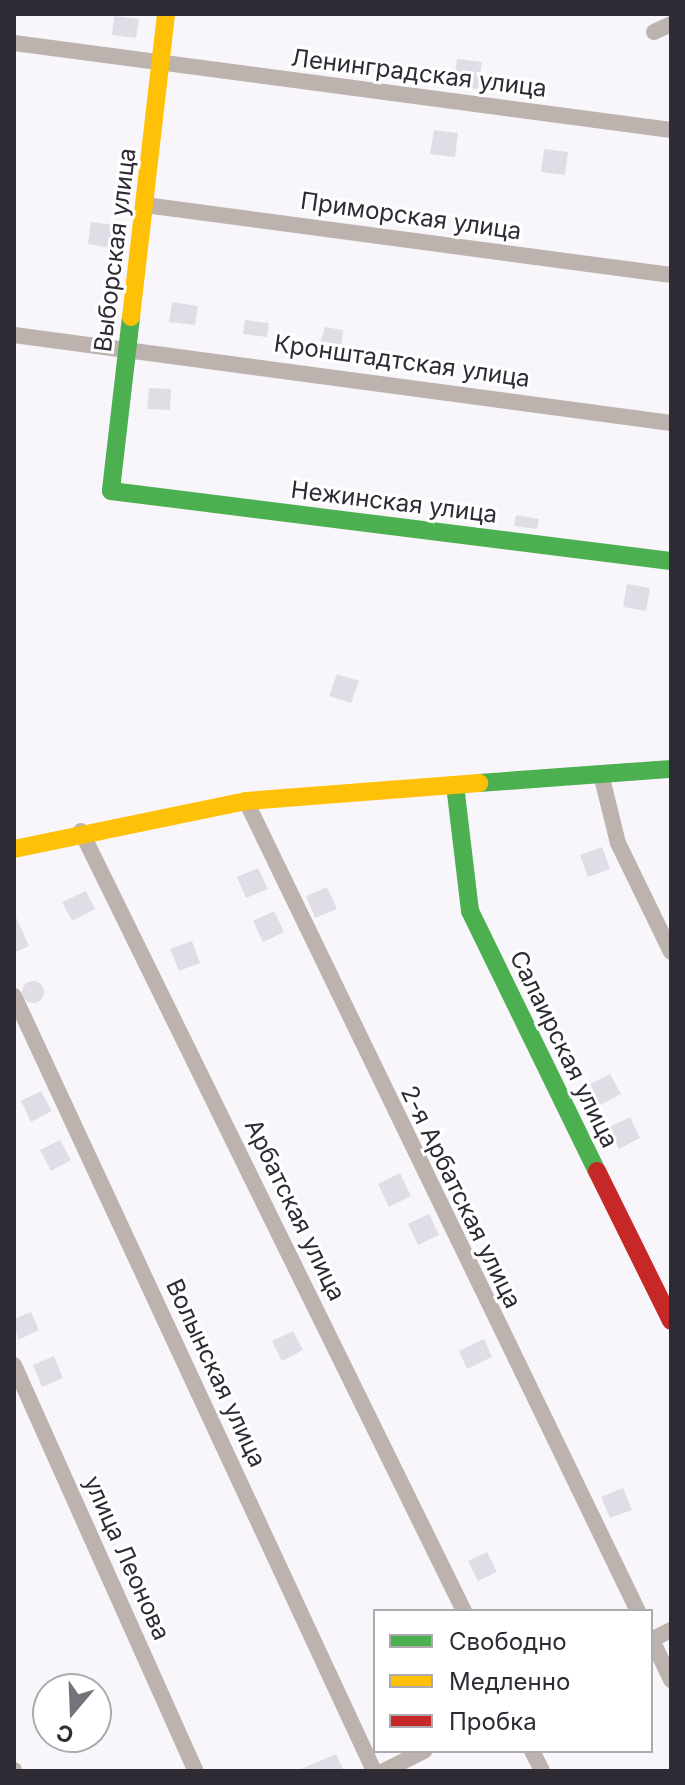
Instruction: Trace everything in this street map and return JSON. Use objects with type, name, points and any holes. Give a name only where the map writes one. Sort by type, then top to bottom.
[{"type":"street","name":"Выборская улица","points":[[111,491],[166,14]]},
{"type":"street","points":[[654,32],[671,24]]},
{"type":"street","name":"Ленинградская улица","points":[[14,43],[671,130]]},
{"type":"street","name":"Приморская улица","points":[[145,205],[671,275]]},
{"type":"street","name":"Кронштадтская улица","points":[[14,335],[127,347],[671,423]]},
{"type":"street","name":"Нежинская улица","points":[[111,491],[671,561]]},
{"type":"street","points":[[14,849],[81,831],[246,801],[671,769]]},
{"type":"street","points":[[601,774],[618,843],[671,952]]},
{"type":"street","name":"Салаирская улица","points":[[455,785],[470,911],[671,1321]]},
{"type":"street","name":"2-я Арбатская улица","points":[[246,801],[637,1609]]},
{"type":"street","name":"Арбатская улица","points":[[81,831],[463,1609]]},
{"type":"street","name":"Волынская улица","points":[[14,996],[374,1771]]},
{"type":"street","name":"улица Леонова","points":[[14,1365],[196,1771]]},
{"type":"street","points":[[653,1643],[671,1680]]},
{"type":"street","points":[[384,1771],[420,1753]]},
{"type":"street","points":[[533,1753],[542,1771]]},
{"type":"building","points":[[114,16],[139,19],[136,38],[112,35]]},
{"type":"building","points":[[457,59],[482,62],[478,89],[453,86]]},
{"type":"building","points":[[434,130],[458,133],[455,157],[430,154]]},
{"type":"building","points":[[544,149],[568,152],[565,175],[541,172]]},
{"type":"building","points":[[91,222],[114,225],[111,248],[88,244]]},
{"type":"building","points":[[172,302],[198,306],[195,325],[169,322]]},
{"type":"building","points":[[245,320],[269,323],[267,337],[243,334]]},
{"type":"building","points":[[325,327],[343,330],[341,349],[319,346]]},
{"type":"building","points":[[149,388],[171,389],[170,410],[147,409]]},
{"type":"building","points":[[388,499],[411,503],[409,513],[386,510]]},
{"type":"building","points":[[516,515],[539,519],[537,529],[514,526]]},
{"type":"building","points":[[627,584],[650,588],[646,611],[623,607]]},
{"type":"building","points":[[337,674],[359,681],[351,703],[329,696]]},
{"type":"building","points":[[602,847],[610,869],[588,877],[580,855]]},
{"type":"building","points":[[258,868],[268,889],[246,898],[237,877]]},
{"type":"building","points":[[327,887],[337,909],[315,918],[306,896]]},
{"type":"building","points":[[86,891],[95,909],[72,921],[62,902]]},
{"type":"building","points":[[274,911],[284,932],[263,942],[253,921]]},
{"type":"building","points":[[14,913],[29,946],[14,953]]},
{"type":"building","points":[[192,941],[200,963],[179,971],[170,949]]},
{"type":"building","points":[[33,981],[41,984],[44,992],[41,1000],[33,1003],[25,1000],[22,992],[25,984]]},
{"type":"building","points":[[610,1074],[621,1094],[600,1105],[590,1084]]},
{"type":"building","points":[[41,1091],[52,1111],[31,1122],[21,1101]]},
{"type":"building","points":[[630,1117],[640,1138],[619,1149],[609,1127]]},
{"type":"building","points":[[60,1140],[71,1160],[51,1171],[40,1150]]},
{"type":"building","points":[[400,1173],[411,1196],[389,1207],[378,1184]]},
{"type":"building","points":[[429,1214],[439,1235],[418,1245],[408,1224]]},
{"type":"building","points":[[31,1312],[39,1330],[18,1340],[14,1319]]},
{"type":"building","points":[[293,1331],[303,1350],[282,1361],[272,1341]]},
{"type":"building","points":[[484,1339],[492,1357],[467,1369],[459,1351]]},
{"type":"building","points":[[54,1356],[63,1378],[42,1387],[33,1365]]},
{"type":"building","points":[[623,1488],[632,1510],[610,1518],[601,1497]]},
{"type":"building","points":[[487,1552],[497,1572],[478,1581],[468,1561]]},
{"type":"building","points":[[336,1754],[344,1771],[296,1771]]},
{"type":"traffic: fast","points":[[131,317],[111,491],[671,561]]},
{"type":"traffic: fast","points":[[479,783],[671,769]]},
{"type":"traffic: fast","points":[[455,785],[470,911],[597,1171]]},
{"type":"traffic: slow","points":[[131,317],[166,14]]},
{"type":"traffic: slow","points":[[14,849],[246,801],[479,783]]},
{"type":"traffic: jam","points":[[597,1171],[671,1321]]}]
